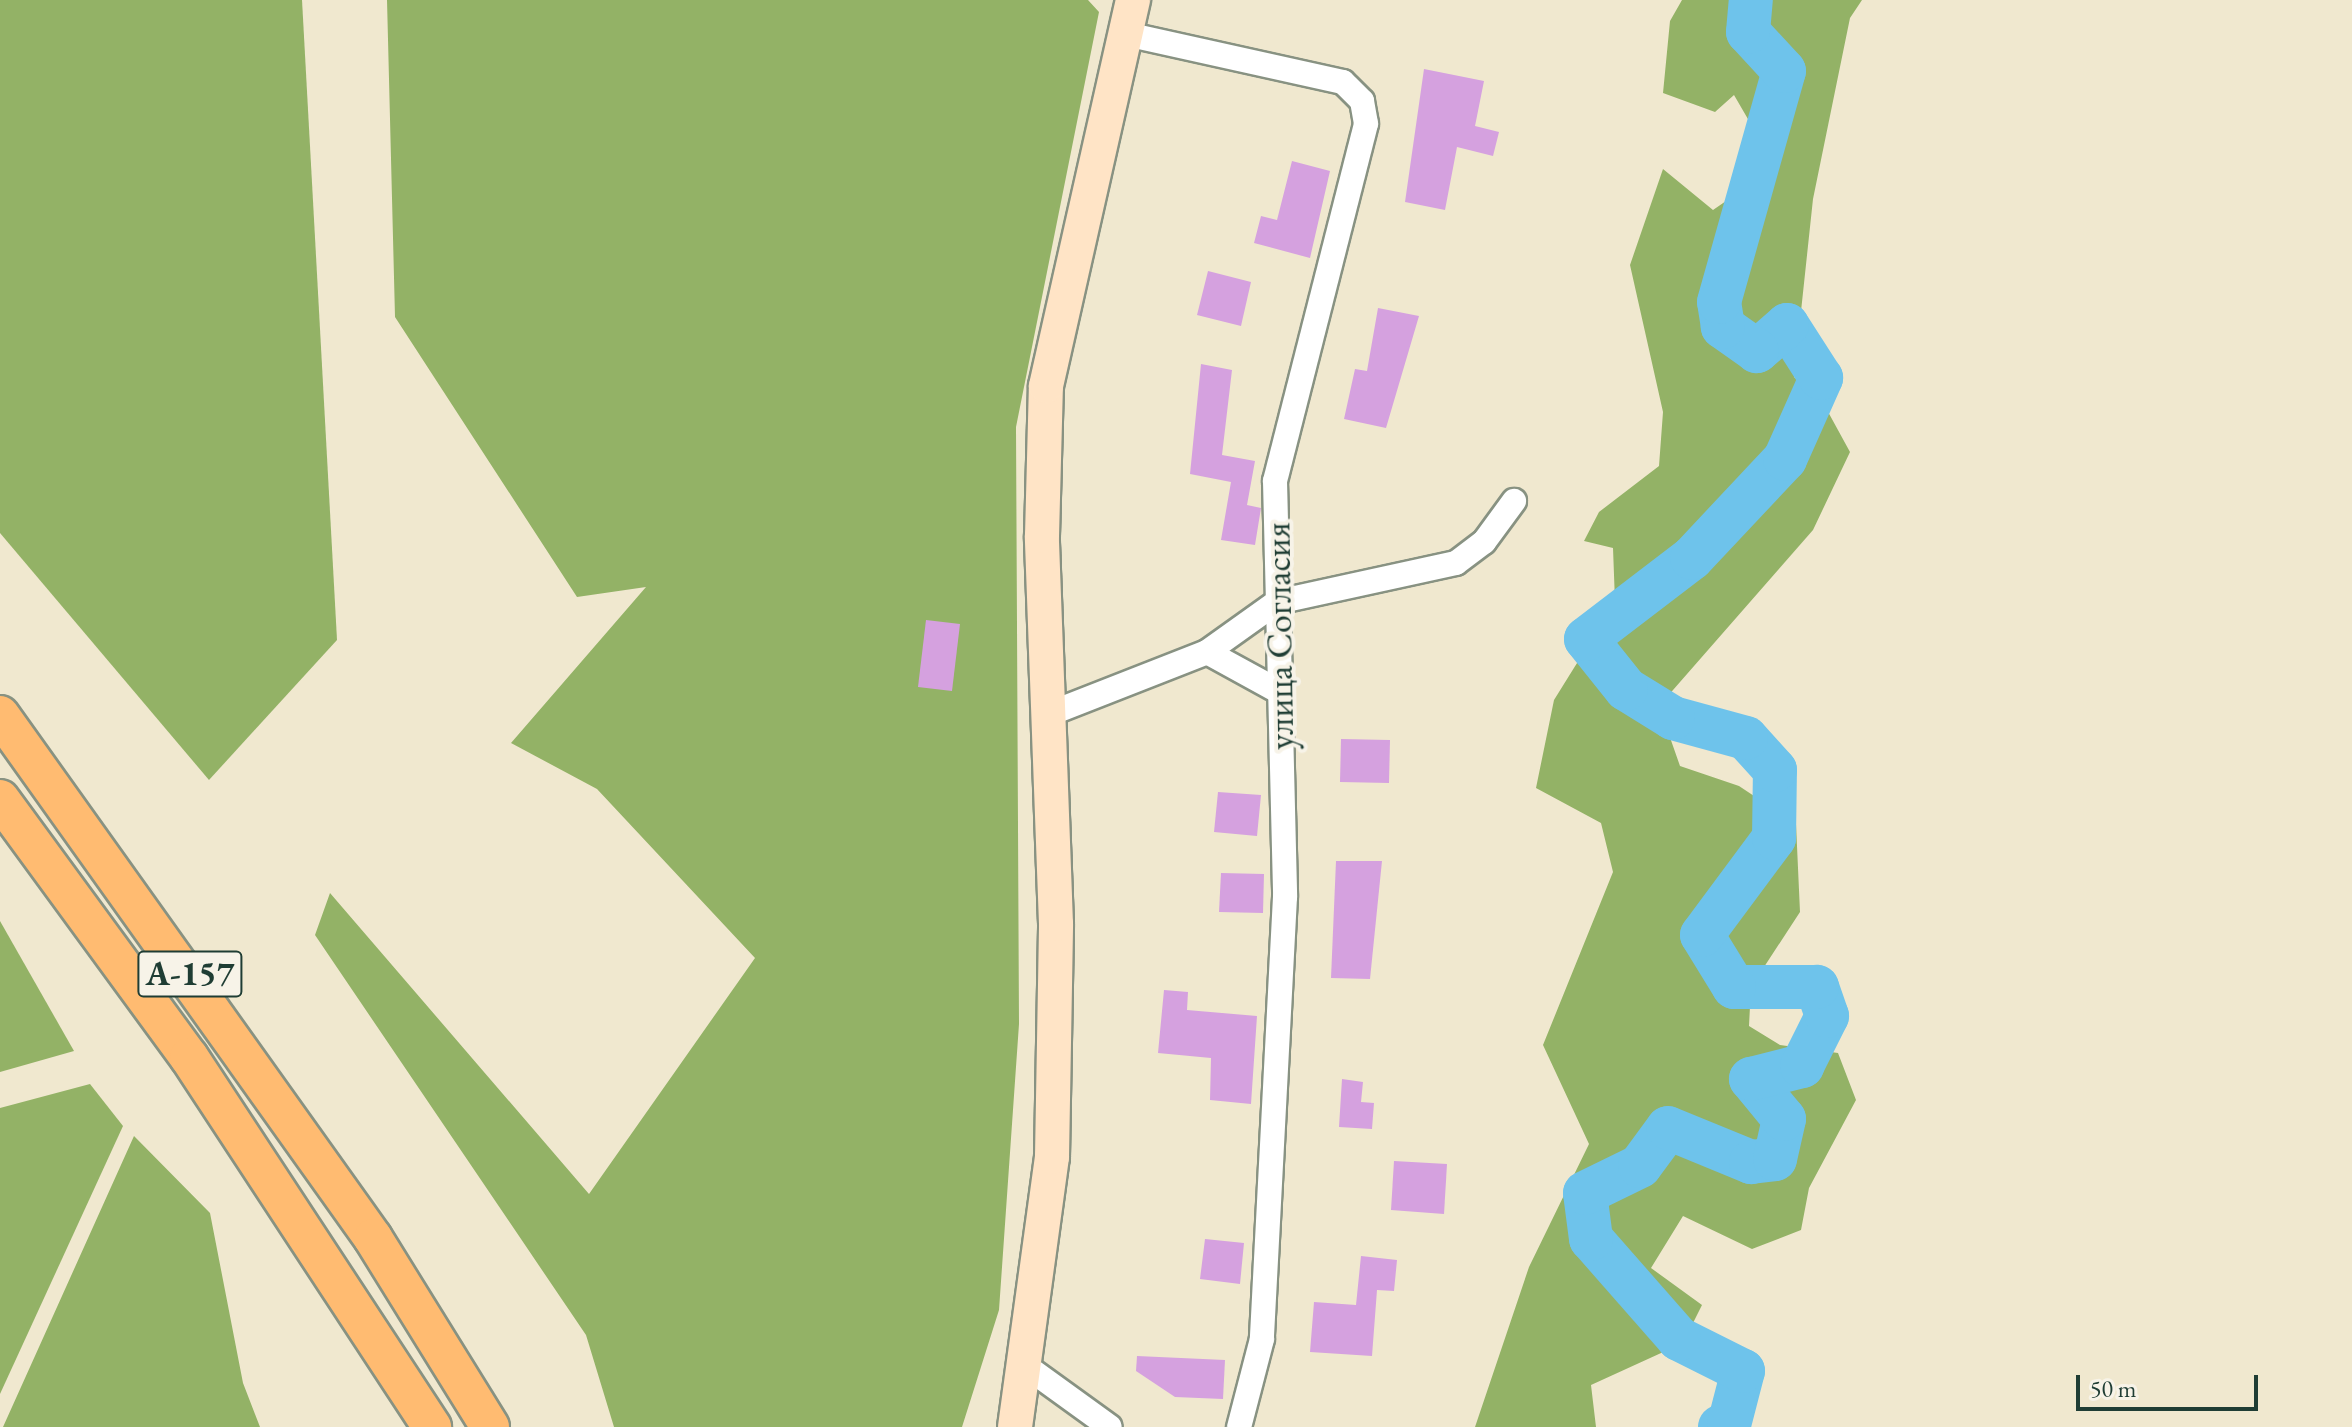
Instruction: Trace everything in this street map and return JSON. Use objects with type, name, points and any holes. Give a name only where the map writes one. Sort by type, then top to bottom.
[{"type":"main road","name":"А-157","points":[[0,715],[364,1225],[490,1427]]},
{"type":"main road","name":"А-157","points":[[0,799],[189,1057],[432,1427]]},
{"type":"street","points":[[1015,1427],[1027,1367],[1052,1157],[1056,924],[1049,714],[1046,386],[1133,0]]},
{"type":"street","name":"улица Согласия","points":[[1126,34],[1343,82],[1362,101],[1366,124],[1275,481],[1285,897],[1262,1339],[1239,1427]]},
{"type":"street","points":[[1049,714],[1207,652],[1277,602],[1456,563],[1484,542],[1514,501]]},
{"type":"street","points":[[1207,652],[1280,692]]},
{"type":"street","points":[[1027,1367],[1110,1427]]},
{"type":"green space","points":[[0,0],[302,0],[337,640],[209,780],[0,533]]},
{"type":"green space","points":[[387,0],[1088,0],[1099,12],[1016,427],[1019,1024],[999,1310],[962,1427],[614,1427],[586,1335],[315,935],[330,893],[589,1194],[755,958],[597,789],[511,743],[646,587],[577,597],[395,317]]},
{"type":"green space","points":[[1682,0],[1862,0],[1850,18],[1813,199],[1794,377],[1821,399],[1850,452],[1813,530],[1659,706],[1680,766],[1739,786],[1796,824],[1800,912],[1751,987],[1749,1026],[1780,1045],[1838,1053],[1856,1100],[1809,1188],[1801,1230],[1752,1249],[1683,1216],[1651,1268],[1702,1305],[1683,1343],[1591,1385],[1596,1427],[1475,1427],[1529,1267],[1589,1144],[1543,1045],[1613,872],[1601,823],[1536,788],[1554,700],[1615,602],[1613,548],[1584,541],[1599,512],[1659,466],[1663,412],[1630,265],[1663,169],[1713,210],[1742,190],[1763,145],[1734,95],[1715,112],[1663,93],[1670,21]]},
{"type":"green space","points":[[0,921],[74,1051],[0,1072]]},
{"type":"green space","points":[[90,1084],[123,1126],[0,1394],[0,1108]]},
{"type":"green space","points":[[134,1136],[210,1213],[243,1383],[260,1427],[3,1427]]},
{"type":"building","points":[[1424,69],[1484,81],[1475,126],[1499,132],[1493,156],[1457,147],[1445,210],[1405,202]]},
{"type":"building","points":[[1292,161],[1330,171],[1310,258],[1254,243],[1261,216],[1277,220]]},
{"type":"building","points":[[1208,271],[1251,282],[1241,326],[1197,315]]},
{"type":"building","points":[[1378,308],[1419,316],[1386,428],[1344,419],[1355,369],[1367,371]]},
{"type":"building","points":[[1201,364],[1232,370],[1222,455],[1255,461],[1247,505],[1261,508],[1255,545],[1221,540],[1231,482],[1190,474]]},
{"type":"building","points":[[926,620],[960,624],[952,691],[918,687]]},
{"type":"building","points":[[1341,739],[1390,740],[1389,783],[1340,782]]},
{"type":"building","points":[[1218,792],[1261,795],[1257,836],[1214,832]]},
{"type":"building","points":[[1336,861],[1382,861],[1370,979],[1331,978]]},
{"type":"building","points":[[1221,873],[1264,874],[1263,913],[1219,912]]},
{"type":"building","points":[[1164,990],[1188,992],[1187,1010],[1257,1016],[1251,1104],[1210,1100],[1211,1058],[1158,1053]]},
{"type":"building","points":[[1342,1079],[1363,1082],[1361,1102],[1374,1103],[1372,1129],[1339,1127]]},
{"type":"building","points":[[1394,1161],[1447,1164],[1444,1214],[1391,1210]]},
{"type":"building","points":[[1205,1239],[1244,1243],[1240,1284],[1200,1279]]},
{"type":"building","points":[[1361,1256],[1397,1260],[1394,1291],[1377,1290],[1372,1356],[1310,1352],[1314,1302],[1356,1305]]},
{"type":"building","points":[[1137,1356],[1225,1360],[1223,1399],[1175,1397],[1136,1371]]},
{"type":"waterway","points":[[1720,1427],[1729,1425],[1743,1371],[1679,1339],[1591,1239],[1585,1193],[1640,1166],[1668,1128],[1751,1162],[1775,1159],[1784,1119],[1751,1079],[1802,1066],[1827,1016],[1817,987],[1734,987],[1702,935],[1774,838],[1775,770],[1746,738],[1673,718],[1626,689],[1586,639],[1692,558],[1785,459],[1821,378],[1787,325],[1757,351],[1723,327],[1719,302],[1784,71],[1748,32],[1751,0]]}]
